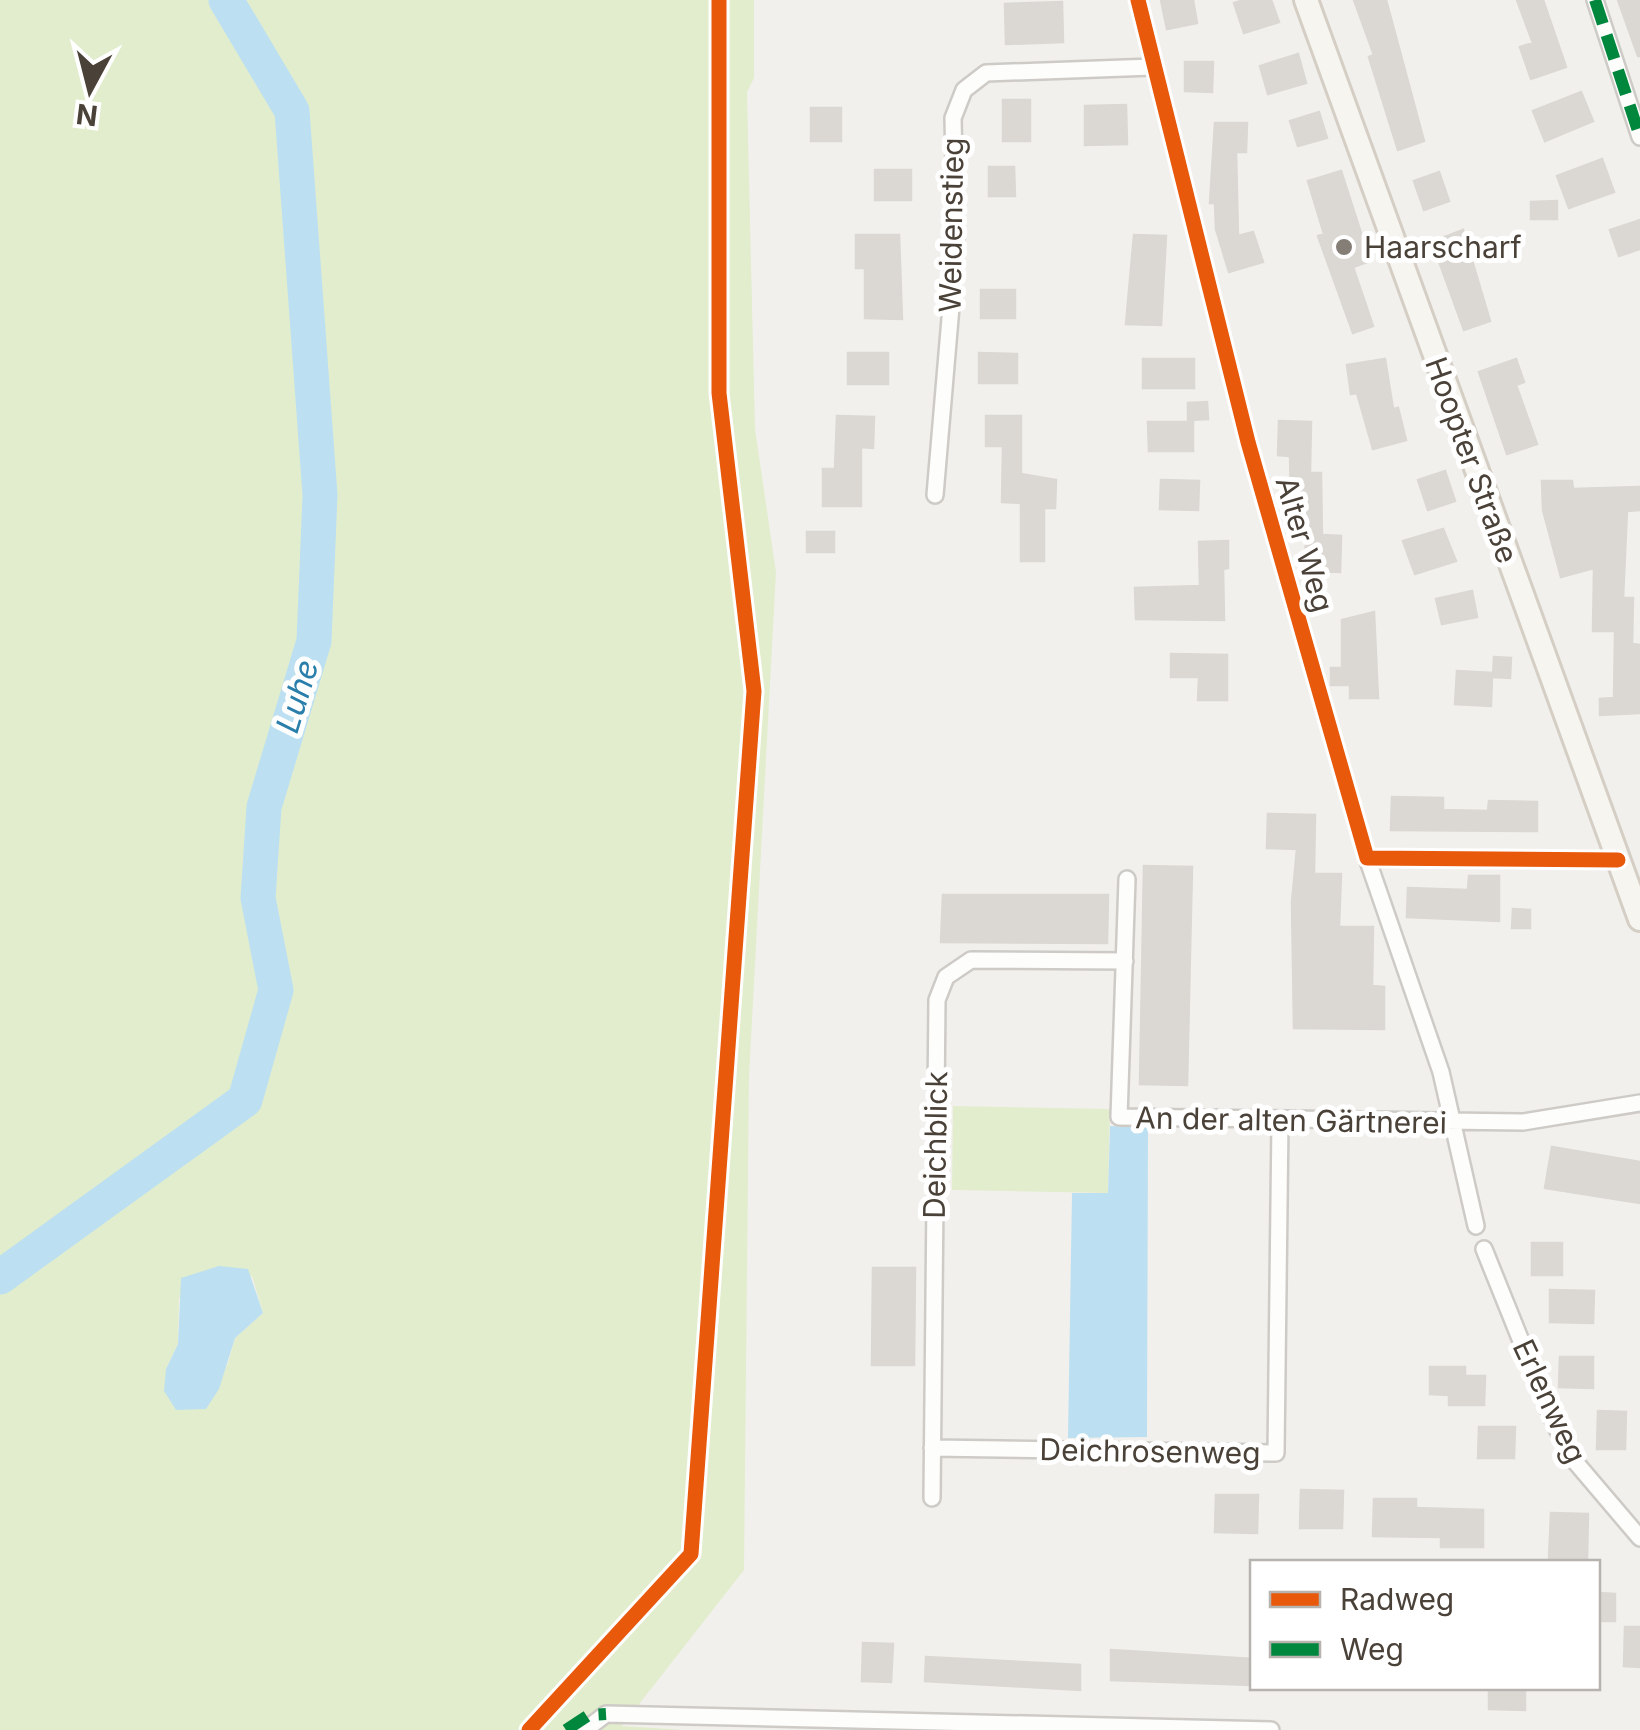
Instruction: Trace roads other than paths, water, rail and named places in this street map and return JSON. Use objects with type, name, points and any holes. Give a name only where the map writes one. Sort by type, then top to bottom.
[{"type":"street","name":"Alter Weg","points":[[1138,0],[1248,442],[1367,858],[1441,1072],[1476,1226]]},
{"type":"street","name":"Hoopter Straße","points":[[1306,0],[1640,919]]},
{"type":"street","points":[[1595,0],[1640,137]]},
{"type":"street","name":"Weidenstieg","points":[[935,495],[956,248],[953,118],[964,90],[986,73],[1152,67]]},
{"type":"street","points":[[1367,858],[1618,860]]},
{"type":"street","name":"An der alten Gärtnerei","points":[[1127,878],[1120,1117],[1523,1122],[1640,1103]]},
{"type":"street","name":"Deichblick","points":[[932,1498],[936,1000],[946,977],[971,960],[1125,961]]},
{"type":"street","name":"Deichrosenweg","points":[[932,1448],[1276,1453],[1280,1121]]},
{"type":"street","name":"Erlenweg","points":[[1484,1249],[1554,1424],[1572,1458],[1640,1538]]},
{"type":"street","points":[[585,1730],[606,1714],[1271,1730]]},
{"type":"water","points":[[1110,1126],[1148,1127],[1147,1437],[1068,1438],[1072,1193],[1108,1193]]},
{"type":"water","points":[[219,1266],[248,1269],[263,1313],[235,1338],[219,1389],[206,1409],[176,1410],[164,1391],[166,1369],[178,1344],[181,1278]]},
{"type":"waterway","name":"Luhe","points":[[0,1277],[245,1100],[276,990],[258,898],[264,807],[314,641],[320,495],[292,111],[226,0]]},
{"type":"place","name":"Haarscharf","points":[[1344,247]]}]
